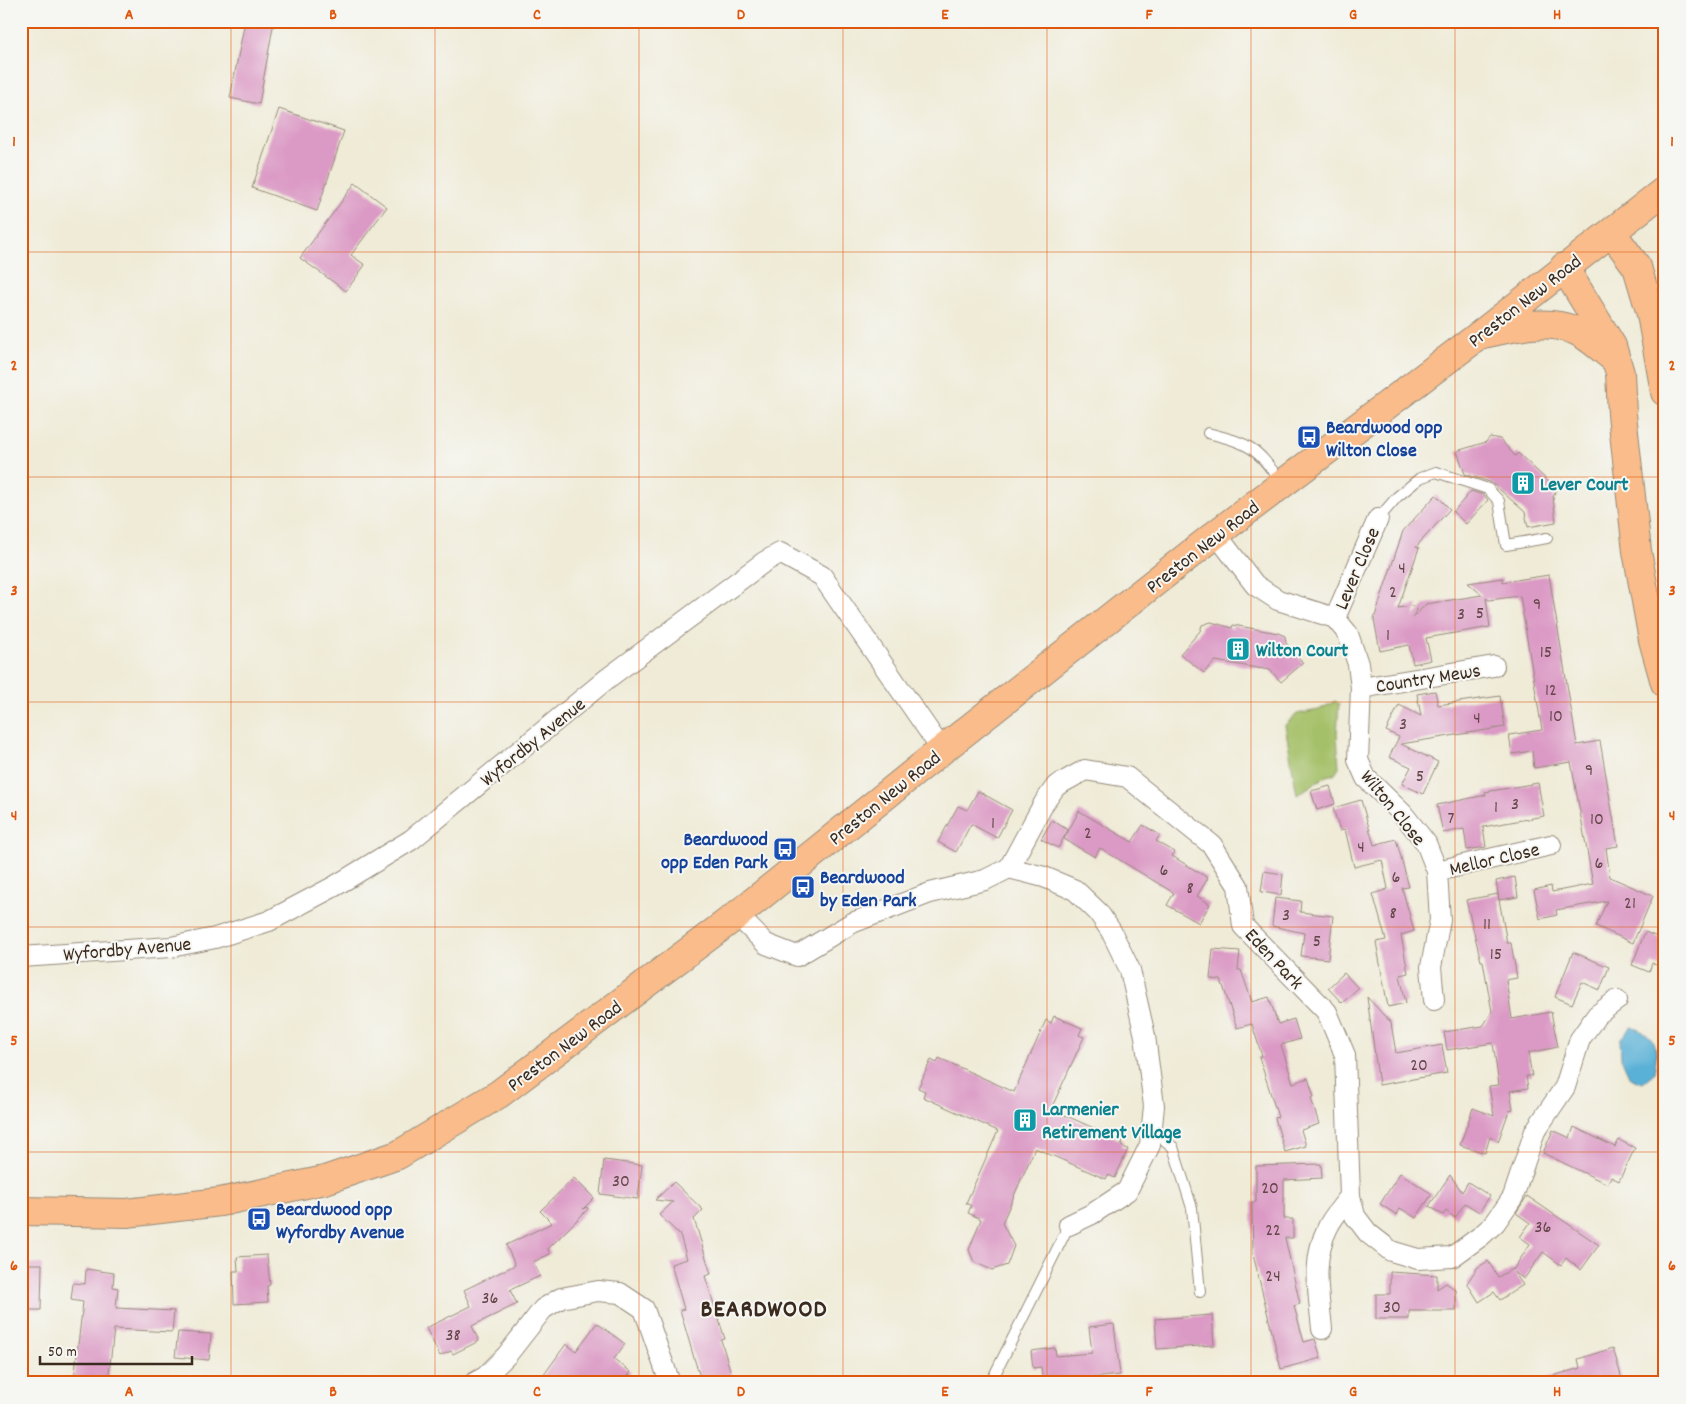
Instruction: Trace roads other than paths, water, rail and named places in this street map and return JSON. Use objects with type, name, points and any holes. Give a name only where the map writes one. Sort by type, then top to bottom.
[{"type":"highway","name":"Preston New Road","points":[[21,1211],[127,1213],[220,1202],[325,1180],[398,1156],[498,1094],[737,915],[942,750],[1216,534],[1481,334],[1564,267],[1665,190]]},
{"type":"highway","points":[[1612,232],[1637,267],[1651,314],[1664,381]]},
{"type":"highway","points":[[1564,267],[1612,346],[1620,373],[1622,414],[1637,551],[1654,640],[1665,683]]},
{"type":"highway","points":[[1481,334],[1534,324],[1553,325],[1575,330],[1617,362]]},
{"type":"street","name":"Lever Close","points":[[1335,618],[1378,519]]},
{"type":"street","points":[[1216,534],[1255,585],[1278,600],[1335,618]]},
{"type":"street","name":"Wyfordby Avenue","points":[[21,957],[171,947],[215,938],[269,921],[335,886],[411,840],[608,678],[764,562],[780,553],[822,576],[942,750]]},
{"type":"street","name":"Wilton Close","points":[[1335,618],[1348,634],[1358,664],[1361,688],[1358,760],[1366,778],[1403,814],[1426,843],[1437,871],[1440,920],[1431,967],[1434,1000]]},
{"type":"street","name":"Country Mews","points":[[1361,688],[1494,666]]},
{"type":"street","name":"Eden Park","points":[[1009,868],[1044,803],[1056,786],[1086,770],[1127,778],[1212,845],[1238,886],[1243,926],[1327,1012],[1345,1054],[1350,1196],[1355,1216],[1368,1233],[1391,1251],[1418,1259],[1452,1257],[1481,1236],[1495,1223],[1512,1197],[1535,1131],[1565,1087],[1580,1039],[1597,1015],[1617,1000]]},
{"type":"street","name":"Mellor Close","points":[[1437,871],[1550,845]]},
{"type":"street","points":[[737,915],[766,944],[797,956],[852,923],[930,893],[985,880],[1009,868],[1044,877],[1075,890],[1098,912],[1112,931],[1130,970],[1144,1036],[1154,1106],[1150,1145],[1127,1191],[1092,1214],[1069,1225]]},
{"type":"street","points":[[1322,1330],[1316,1267],[1319,1248],[1328,1226],[1350,1196]]},
{"type":"street","points":[[474,1383],[507,1355],[543,1309],[561,1298],[598,1290],[620,1293],[644,1309],[670,1383]]},
{"type":"lane","points":[[1208,433],[1239,441],[1253,448],[1271,467],[1282,484]]},
{"type":"lane","points":[[1378,519],[1397,497],[1420,478],[1436,472],[1488,488],[1499,501],[1506,546],[1547,538]]},
{"type":"lane","points":[[1152,1130],[1172,1147],[1192,1208],[1200,1292]]},
{"type":"lane","points":[[992,1380],[1069,1225]]},
{"type":"water","points":[[1631,1027],[1647,1034],[1655,1044],[1656,1049],[1654,1073],[1642,1083],[1630,1078],[1621,1058],[1620,1039]]},
{"type":"place","name":"Beardwood opp Wilton Close","points":[[1309,437]]},
{"type":"place","name":"Lever Court","points":[[1523,483]]},
{"type":"place","name":"Wilton Court","points":[[1238,649]]},
{"type":"place","name":"Beardwood opp Eden Park","points":[[785,849]]},
{"type":"place","name":"Beardwood by Eden Park","points":[[803,887]]},
{"type":"place","name":"Larmenier Retirement Village","points":[[1025,1120]]},
{"type":"place","name":"Beardwood opp Wyfordby Avenue","points":[[259,1219]]},
{"type":"district","name":"BEARDWOOD","points":[[764,1307]]}]
